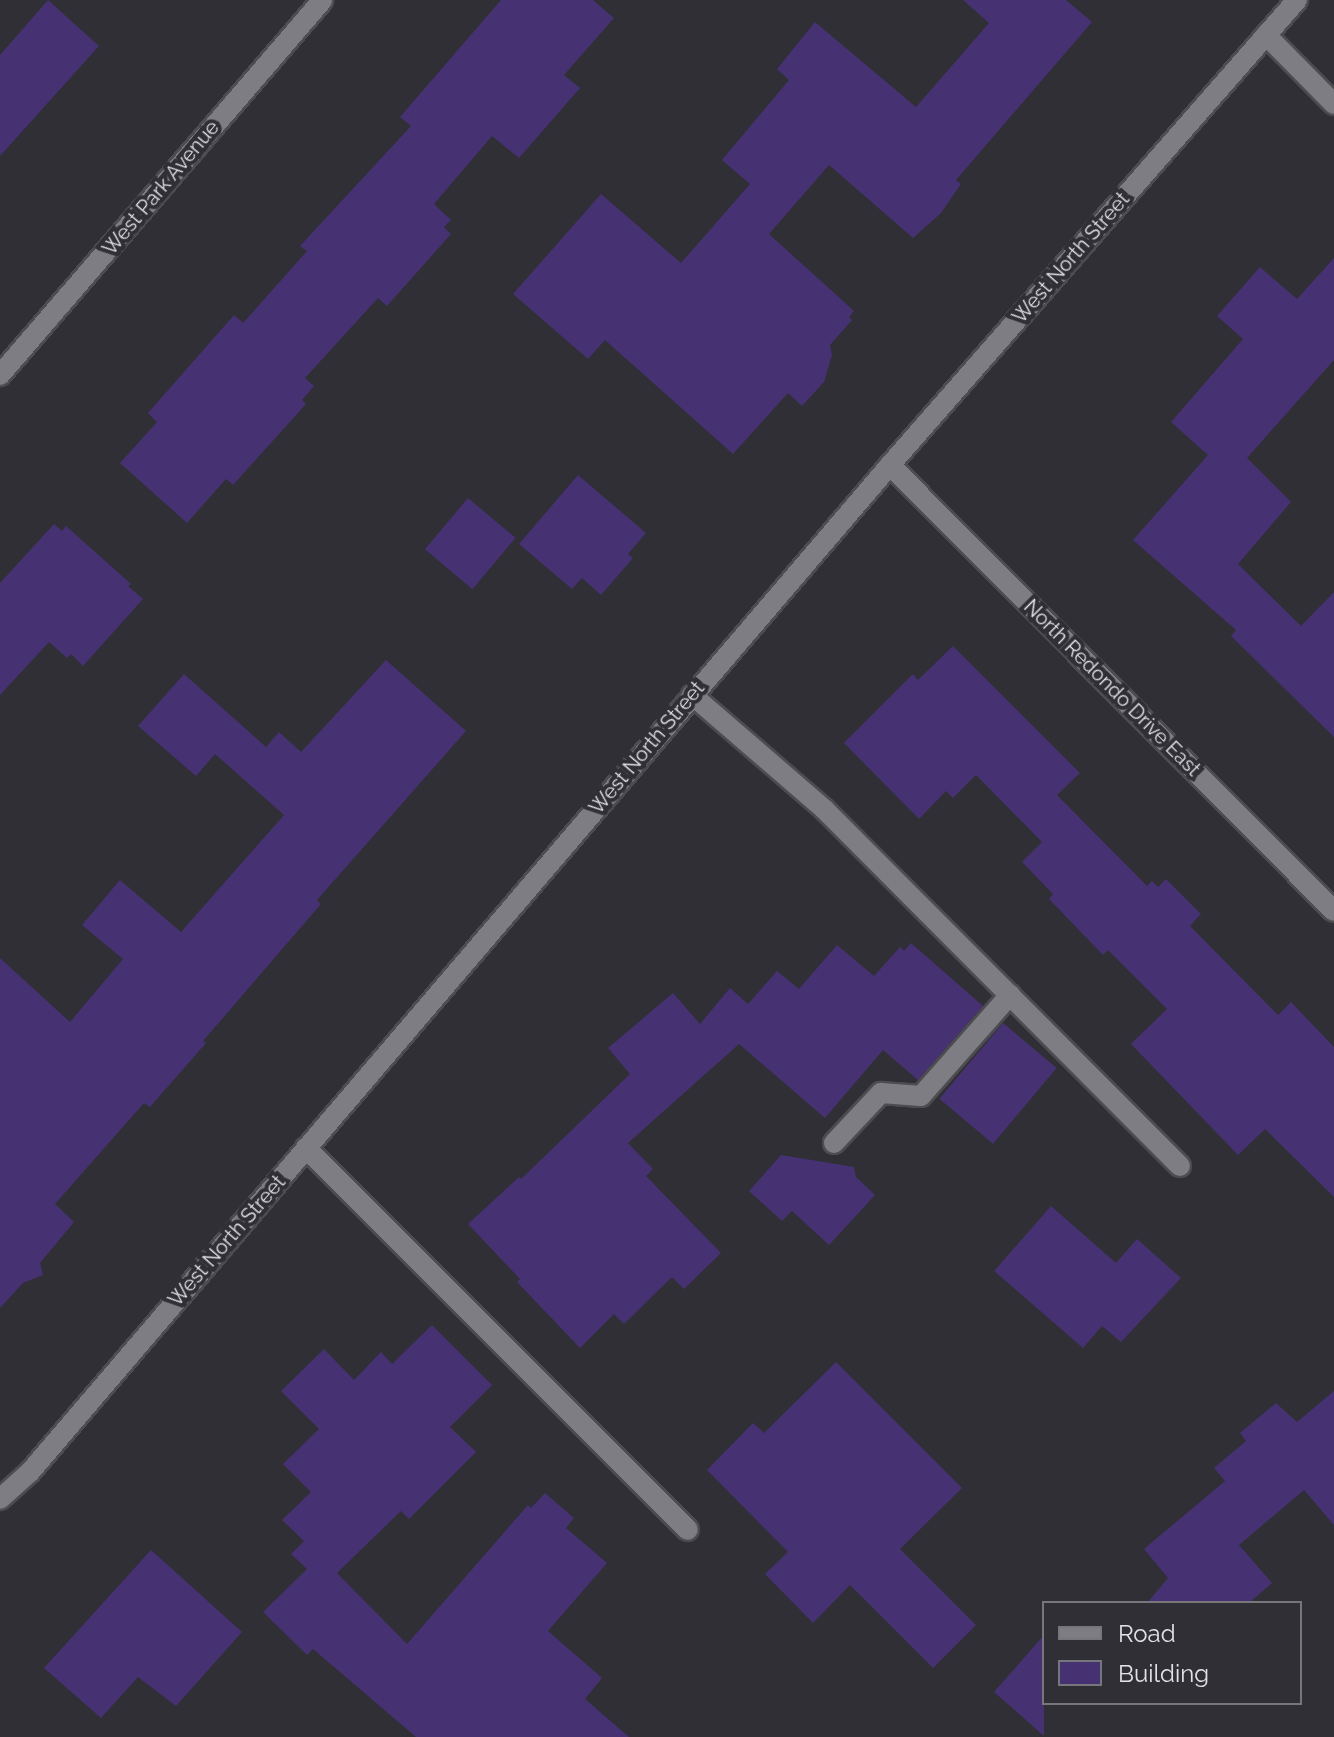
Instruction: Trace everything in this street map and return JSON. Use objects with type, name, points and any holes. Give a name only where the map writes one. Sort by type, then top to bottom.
[{"type":"street","name":"West Park Avenue","points":[[0,375],[322,0]]},
{"type":"street","name":"West North Street","points":[[0,1499],[30,1472],[692,695],[1297,0]]},
{"type":"street","points":[[1266,35],[1334,104]]},
{"type":"street","name":"North Redondo Drive East","points":[[890,465],[1334,911]]},
{"type":"street","points":[[692,695],[824,809],[1180,1166]]},
{"type":"street","points":[[834,1143],[881,1093],[921,1096],[1010,995]]},
{"type":"street","points":[[306,1148],[688,1530]]},
{"type":"building","points":[[48,0],[99,46],[0,156],[0,55]]},
{"type":"building","points":[[501,0],[593,0],[614,18],[564,75],[580,88],[519,158],[492,136],[434,204],[451,220],[444,227],[451,234],[387,306],[378,298],[305,378],[314,386],[302,400],[306,404],[233,485],[226,479],[187,523],[120,463],[157,422],[148,413],[234,315],[243,323],[307,251],[300,246],[411,126],[400,117]]},
{"type":"building","points":[[963,0],[1066,0],[1092,22],[956,180],[961,184],[941,213],[913,238],[829,165],[769,234],[854,311],[849,317],[852,320],[830,345],[832,355],[824,382],[802,406],[788,393],[733,454],[605,340],[588,359],[513,294],[601,194],[681,263],[750,184],[722,160],[789,80],[777,69],[815,22],[916,107],[989,23]]},
{"type":"building","points":[[1334,258],[1334,360],[1247,458],[1291,502],[1238,564],[1301,626],[1334,592],[1334,737],[1231,636],[1236,630],[1133,540],[1208,455],[1171,422],[1243,339],[1217,316],[1260,267],[1297,299]]},
{"type":"building","points":[[578,475],[646,533],[628,554],[633,558],[601,595],[582,578],[572,589],[519,544]]},
{"type":"building","points":[[468,498],[515,538],[472,589],[425,549]]},
{"type":"building","points":[[54,524],[62,531],[66,526],[131,584],[128,586],[143,599],[83,666],[71,654],[67,658],[49,642],[0,695],[0,583]]},
{"type":"building","points":[[953,646],[1080,773],[1057,795],[1147,886],[1152,881],[1158,887],[1166,879],[1201,914],[1190,926],[1278,1015],[1291,1002],[1334,1047],[1334,1197],[1265,1129],[1238,1155],[1131,1044],[1167,1009],[1108,950],[1103,955],[1049,899],[1053,894],[1022,862],[1042,842],[976,775],[953,798],[946,791],[919,819],[844,743],[913,674],[918,680]]},
{"type":"building","points":[[386,660],[466,731],[317,900],[321,904],[203,1041],[206,1043],[150,1107],[144,1103],[55,1204],[74,1222],[40,1263],[43,1275],[23,1283],[0,1308],[0,958],[70,1022],[123,959],[82,925],[120,880],[181,932],[284,815],[215,754],[196,776],[138,726],[184,674],[266,747],[279,732],[301,752]]},
{"type":"building","points":[[911,943],[983,1006],[918,1080],[883,1050],[825,1118],[739,1044],[628,1143],[653,1169],[646,1176],[721,1253],[684,1289],[672,1277],[624,1324],[614,1314],[580,1348],[517,1282],[520,1279],[468,1224],[519,1177],[521,1179],[630,1074],[608,1048],[673,993],[700,1024],[730,988],[748,1004],[777,971],[799,989],[837,945],[874,976],[900,947],[904,951]]},
{"type":"building","points":[[1003,1023],[1057,1068],[993,1144],[939,1099]]},
{"type":"building","points":[[781,1155],[854,1167],[856,1177],[875,1195],[829,1245],[792,1211],[782,1221],[749,1191]]},
{"type":"building","points":[[1051,1206],[1116,1263],[1137,1239],[1181,1278],[1121,1342],[1102,1326],[1083,1348],[994,1271]]},
{"type":"building","points":[[432,1325],[492,1385],[450,1427],[476,1452],[409,1519],[401,1511],[337,1573],[407,1644],[528,1505],[531,1508],[545,1493],[574,1518],[566,1528],[607,1563],[548,1631],[602,1678],[585,1699],[629,1737],[416,1737],[313,1649],[307,1655],[263,1612],[307,1569],[291,1554],[304,1541],[282,1520],[311,1492],[283,1464],[319,1429],[281,1391],[324,1349],[354,1380],[381,1352],[392,1364]]},
{"type":"building","points":[[836,1362],[962,1488],[900,1549],[976,1625],[933,1668],[850,1585],[813,1623],[765,1574],[788,1552],[707,1470],[753,1423],[764,1433]]},
{"type":"building","points":[[1334,1391],[1334,1525],[1304,1490],[1239,1545],[1272,1583],[1251,1601],[1149,1601],[1168,1578],[1144,1549],[1225,1481],[1214,1468],[1246,1441],[1240,1433],[1276,1403],[1297,1422]]},
{"type":"building","points":[[151,1550],[242,1632],[176,1706],[138,1677],[101,1718],[44,1668]]},
{"type":"building","points":[[1042,1637],[1044,1736],[994,1692]]}]
